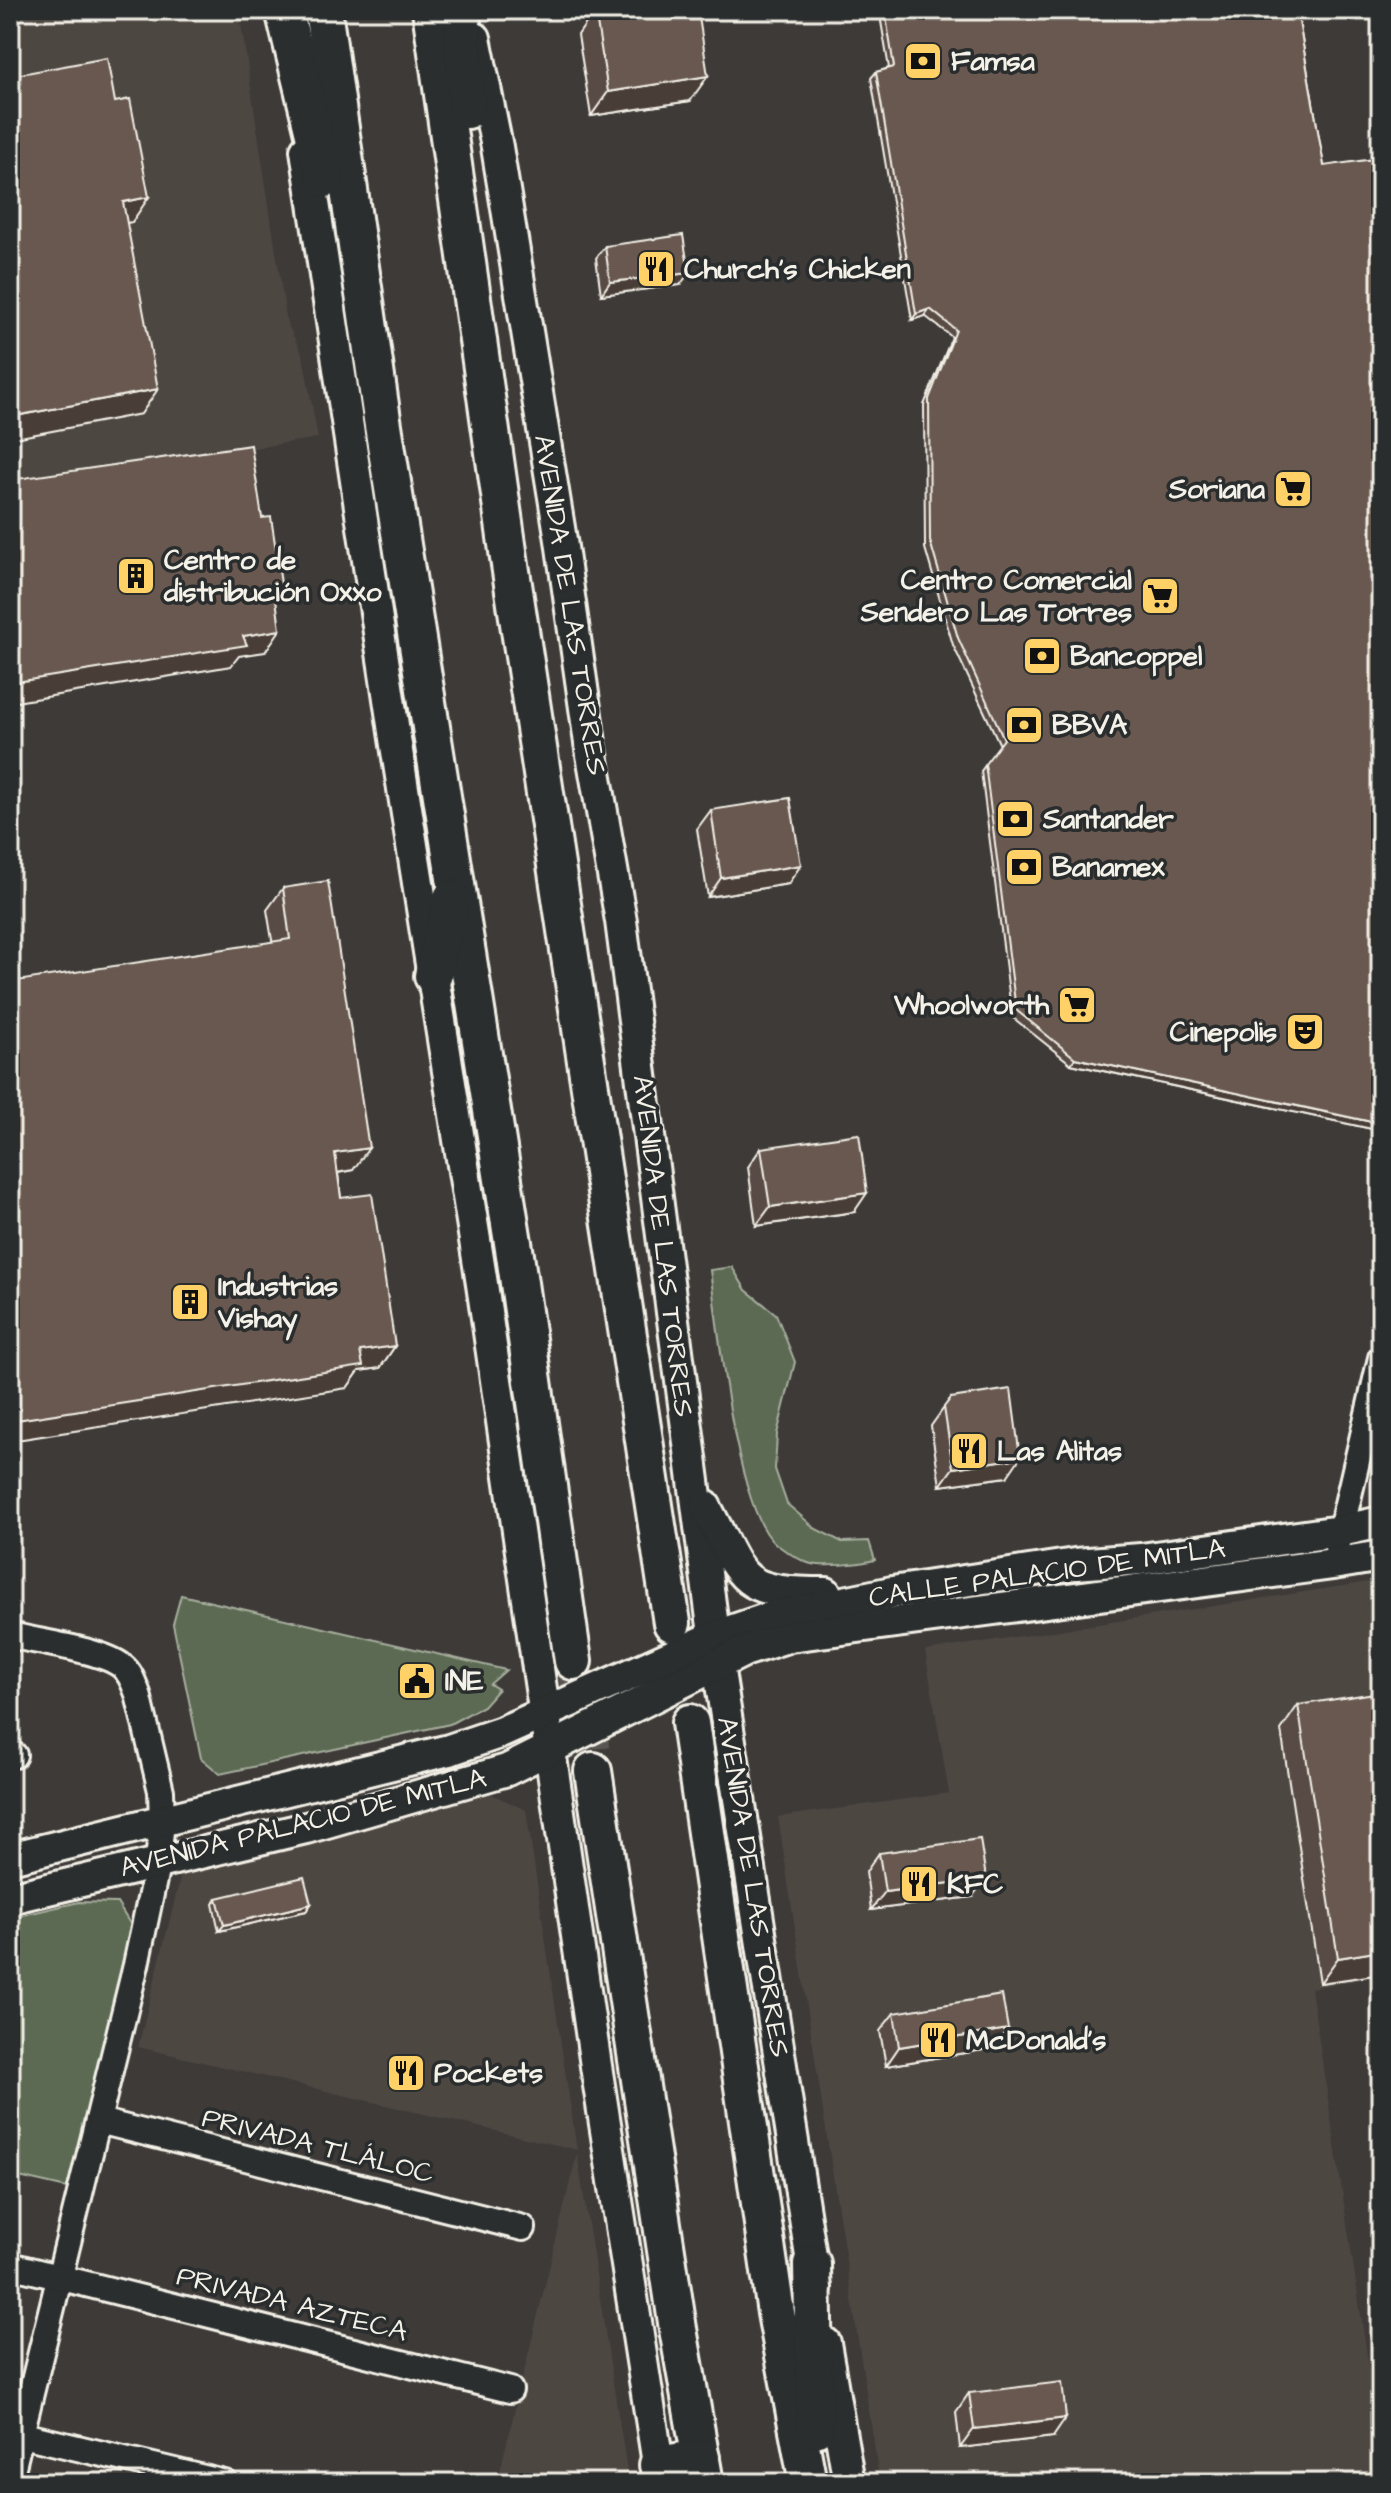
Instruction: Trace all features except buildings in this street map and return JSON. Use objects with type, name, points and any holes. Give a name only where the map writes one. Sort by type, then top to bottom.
[{"type":"highway","points":[[323,10],[382,419],[515,1255],[573,1661]]},
{"type":"highway","name":"AVENIDA DE LAS TORRES","points":[[431,10],[481,368],[672,1623]]},
{"type":"highway","points":[[461,10],[479,273],[481,368]]},
{"type":"highway","points":[[285,12],[317,137],[350,309],[382,419]]},
{"type":"highway","points":[[433,976],[456,881]]},
{"type":"highway","name":"AVENIDA DE LAS TORRES","points":[[690,1723],[776,2313],[808,2483]]},
{"type":"highway","points":[[593,1771],[678,2329],[703,2470],[660,2474]]},
{"type":"highway","points":[[812,2264],[816,2483]]},
{"type":"main road","name":"AVENIDA DE LAS TORRES","points":[[470,10],[497,147],[571,602],[590,743],[621,921],[717,1651],[849,2483]]},
{"type":"main road","points":[[285,12],[482,1284],[596,2066],[660,2474]]},
{"type":"main road","points":[[693,1484],[742,1577],[762,1589],[784,1593],[892,1592]]},
{"type":"main road","name":"CALLE PALACIO DE MITLA","points":[[717,1651],[772,1617],[892,1592],[1075,1564],[1141,1559],[1340,1531],[1381,1522]]},
{"type":"main road","name":"CALLE PALACIO DE MITLA","points":[[717,1651],[744,1651],[790,1636],[1381,1556]]},
{"type":"main road","name":"AVENIDA PALACIO DE MITLA","points":[[10,1858],[449,1750],[502,1732],[544,1712],[717,1651]]},
{"type":"main road","name":"AVENIDA PALACIO DE MITLA","points":[[10,1898],[306,1828],[507,1770],[551,1748],[717,1651]]},
{"type":"street","points":[[1333,1564],[1381,1358]]},
{"type":"street","points":[[10,1635],[93,1655],[124,1667],[133,1678],[161,1791],[162,1821],[158,1861],[99,2121],[15,2434],[10,2479]]},
{"type":"street","name":"PRIVADA TLÁLOC","points":[[99,2121],[523,2228]]},
{"type":"street","name":"PRIVADA AZTECA","points":[[10,2265],[510,2390]]},
{"type":"street","points":[[15,2434],[225,2483]]},
{"type":"shaded area","points":[[10,10],[239,10],[287,323],[303,355],[318,438],[10,487]]},
{"type":"shaded area","points":[[1381,1580],[1381,1976],[1311,1988],[1381,2446],[1381,2483],[880,2483],[778,1817],[949,1793],[925,1651]]},
{"type":"shaded area","points":[[485,1791],[526,1810],[577,2150],[138,2047],[183,1867]]},
{"type":"shaded area","points":[[577,2153],[629,2483],[497,2483]]},
{"type":"green space","points":[[732,1267],[746,1290],[776,1314],[795,1362],[777,1434],[775,1469],[787,1504],[816,1529],[842,1542],[869,1541],[875,1560],[841,1565],[808,1563],[776,1544],[762,1525],[750,1496],[731,1416],[710,1270]]},
{"type":"green space","points":[[181,1595],[506,1670],[490,1684],[498,1689],[483,1706],[450,1724],[220,1774],[201,1758],[173,1624]]},
{"type":"green space","points":[[79,1902],[117,1903],[136,1933],[67,2188],[10,2175],[10,1918]]},
{"type":"tunnel","points":[[573,1661],[590,1735],[593,1771]]},
{"type":"place","name":"Famsa","points":[[923,61]]},
{"type":"place","name":"Church's Chicken","points":[[656,269]]},
{"type":"place","name":"Soriana","points":[[1293,489]]},
{"type":"place","name":"Centro de distribución Oxxo","points":[[136,576]]},
{"type":"place","name":"Centro Comercial Sendero Las Torres","points":[[1160,596]]},
{"type":"place","name":"Bancoppel","points":[[1042,656]]},
{"type":"place","name":"BBVA","points":[[1024,725]]},
{"type":"place","name":"Santander","points":[[1015,819]]},
{"type":"place","name":"Banamex","points":[[1024,867]]},
{"type":"place","name":"Whoolworth","points":[[1077,1005]]},
{"type":"place","name":"Cinepolis","points":[[1305,1032]]},
{"type":"place","name":"Industrias Vishay","points":[[190,1302]]},
{"type":"place","name":"Las Alitas","points":[[969,1451]]},
{"type":"place","name":"INE","points":[[417,1681]]},
{"type":"place","name":"KFC","points":[[919,1884]]},
{"type":"place","name":"McDonald's","points":[[938,2040]]},
{"type":"place","name":"Pockets","points":[[406,2073]]}]
